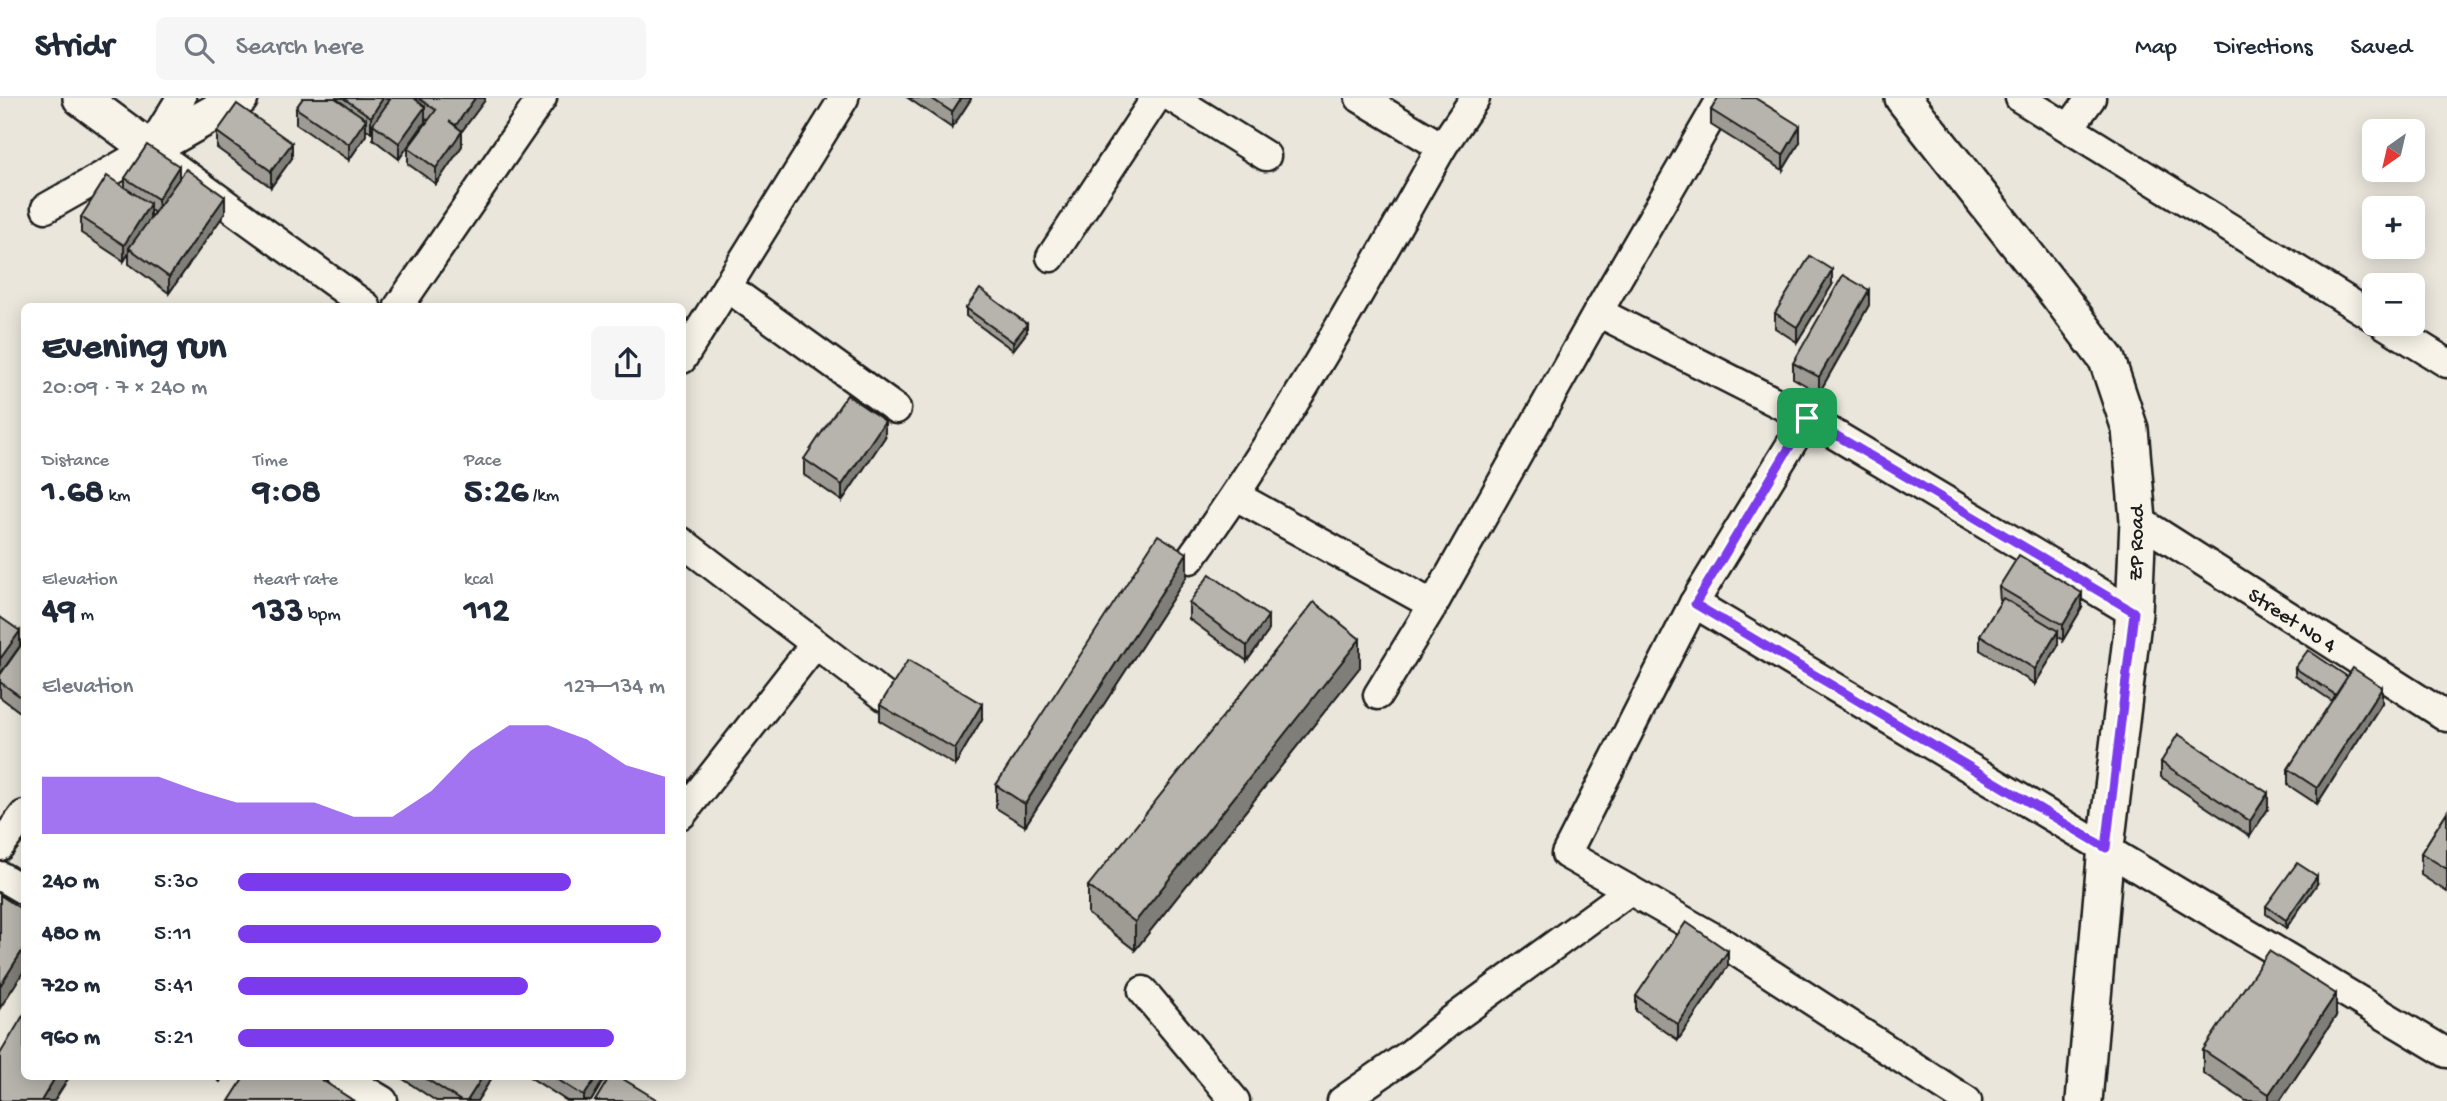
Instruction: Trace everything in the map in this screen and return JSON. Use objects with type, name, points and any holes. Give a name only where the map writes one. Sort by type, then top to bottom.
[{"type":"street","points":[[81,98],[362,303]]},
{"type":"street","points":[[150,149],[181,98]]},
{"type":"street","points":[[46,208],[240,98]]},
{"type":"street","points":[[401,303],[542,98]]},
{"type":"street","points":[[686,353],[844,98]]},
{"type":"street","points":[[1051,257],[1156,98]]},
{"type":"street","points":[[1173,98],[1266,156]]},
{"type":"street","points":[[1360,98],[1442,147]]},
{"type":"street","points":[[1190,559],[1236,496],[1307,385],[1442,147],[1475,98]]},
{"type":"street","points":[[1378,695],[1433,605],[1722,98]]},
{"type":"street","name":"ZP Road","points":[[1903,98],[2106,360],[2130,429],[2138,520],[2134,612],[2106,848],[2084,1101]]},
{"type":"street","points":[[2020,98],[2362,310]]},
{"type":"street","points":[[2069,128],[2091,98]]},
{"type":"street","points":[[727,288],[895,409]]},
{"type":"street","points":[[1598,312],[1807,418],[2134,612]]},
{"type":"street","points":[[2403,336],[2447,363]]},
{"type":"street","points":[[1807,418],[1695,604],[1566,854],[1723,943],[1966,1101]]},
{"type":"street","points":[[1236,496],[1433,605]]},
{"type":"street","name":"Street No 4","points":[[2138,520],[2447,717]]},
{"type":"street","points":[[686,545],[888,699]]},
{"type":"street","points":[[1695,604],[2447,1053]]},
{"type":"street","points":[[686,809],[815,644]]},
{"type":"street","points":[[0,846],[21,819]]},
{"type":"street","points":[[0,876],[21,888]]},
{"type":"street","points":[[1342,1101],[1410,1054],[1449,1022],[1630,890]]},
{"type":"street","points":[[1143,991],[1235,1101]]},
{"type":"street","points":[[348,1080],[383,1101]]},
{"type":"building","points":[[303,98],[335,98],[366,119],[349,144],[296,108]]},
{"type":"building","points":[[343,98],[383,98],[371,117]]},
{"type":"building","points":[[391,98],[414,98],[425,107],[399,143],[373,124]]},
{"type":"building","points":[[418,98],[475,98],[456,125],[449,121],[462,131],[436,168],[408,148],[436,110]]},
{"type":"building","points":[[931,98],[961,98],[952,112]]},
{"type":"building","points":[[1718,98],[1755,98],[1800,126],[1783,155],[1711,110]]},
{"type":"building","points":[[237,104],[292,143],[271,171],[217,132]]},
{"type":"building","points":[[147,145],[179,166],[158,199],[125,178]]},
{"type":"building","points":[[186,169],[225,197],[169,277],[129,248]]},
{"type":"building","points":[[107,176],[150,204],[124,245],[81,217]]},
{"type":"building","points":[[1810,256],[1832,270],[1797,327],[1775,313]]},
{"type":"building","points":[[1843,275],[1869,290],[1819,377],[1793,363]]},
{"type":"building","points":[[980,289],[1027,324],[1013,342],[966,308]]},
{"type":"building","points":[[847,395],[885,421],[842,485],[804,459]]},
{"type":"building","points":[[1158,535],[1187,553],[1025,804],[996,785]]},
{"type":"building","points":[[2019,555],[2082,593],[2063,625],[1999,587]]},
{"type":"building","points":[[1210,574],[1268,616],[1247,646],[1189,603]]},
{"type":"building","points":[[2003,598],[2058,631],[2035,669],[1980,635]]},
{"type":"building","points":[[1314,602],[1360,639],[1135,922],[1088,886]]},
{"type":"building","points":[[0,617],[20,631],[0,659]]},
{"type":"building","points":[[21,645],[21,697],[0,682],[0,675]]},
{"type":"building","points":[[2308,650],[2348,677],[2336,695],[2295,668]]},
{"type":"building","points":[[908,660],[982,704],[955,749],[880,705]]},
{"type":"building","points":[[2353,668],[2382,687],[2317,788],[2288,769]]},
{"type":"building","points":[[2178,734],[2268,793],[2250,821],[2161,762]]},
{"type":"building","points":[[2447,812],[2447,869],[2421,853]]},
{"type":"building","points":[[2297,863],[2317,876],[2286,920],[2266,906]]},
{"type":"building","points":[[0,895],[21,909],[21,953],[0,986]]},
{"type":"building","points":[[1686,922],[1728,951],[1678,1024],[1636,996]]},
{"type":"building","points":[[2269,951],[2336,994],[2269,1094],[2203,1050]]},
{"type":"building","points":[[21,1019],[21,1080],[54,1080],[41,1101],[0,1101],[0,1054]]},
{"type":"building","points":[[242,1080],[322,1080],[354,1101],[229,1101]]},
{"type":"building","points":[[428,1080],[480,1080],[467,1101],[461,1101]]},
{"type":"building","points":[[558,1080],[594,1080],[584,1096]]},
{"type":"building","points":[[608,1080],[625,1080],[659,1101],[595,1101]]},
{"type":"route","points":[[1807,418],[2134,612],[2106,848],[1695,604],[1807,418]]}]
